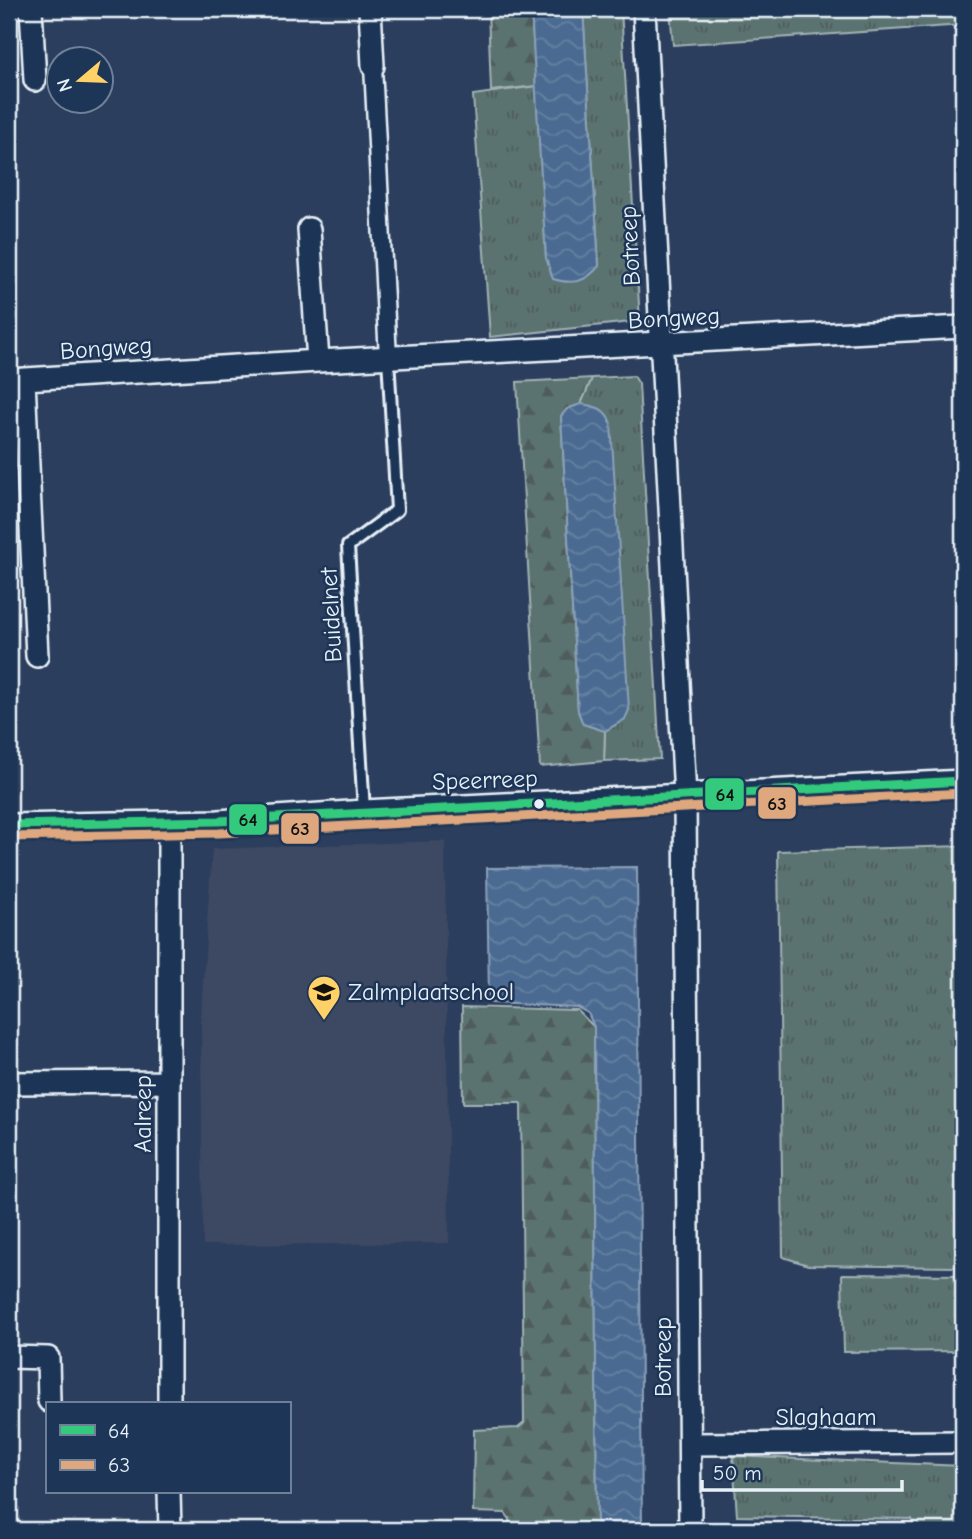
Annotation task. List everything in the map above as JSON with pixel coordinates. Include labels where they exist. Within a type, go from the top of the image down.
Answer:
[{"type":"street","points":[[31,9],[35,80]]},
{"type":"street","points":[[370,9],[388,358]]},
{"type":"street","name":"Botreep","points":[[644,9],[685,797],[690,1530]]},
{"type":"street","points":[[309,229],[317,361]]},
{"type":"street","name":"Bongweg","points":[[37,656],[17,380],[317,361],[661,345],[963,327]]},
{"type":"street","name":"Speerreep","points":[[9,825],[169,823],[963,781]]},
{"type":"street","name":"Aalreep","points":[[169,823],[169,1402]]},
{"type":"street","points":[[9,1083],[169,1082]]},
{"type":"street","points":[[9,1357],[48,1358],[49,1401]]},
{"type":"street","name":"Slaghaam","points":[[690,1444],[963,1443]]},
{"type":"street","points":[[169,1494],[170,1530]]},
{"type":"lane","name":"Buidelnet","points":[[364,811],[348,546],[397,510],[388,358]]},
{"type":"shaded area","points":[[445,841],[449,1243],[203,1245],[201,1014],[212,849]]},
{"type":"green space","points":[[488,9],[531,9],[536,86],[491,91]]},
{"type":"green space","points":[[583,9],[621,9],[640,321],[490,337],[473,95],[536,86],[546,258],[599,265]]},
{"type":"green space","points":[[670,9],[963,9],[963,25],[673,45]]},
{"type":"green space","points":[[634,376],[639,384],[660,759],[604,761],[605,731],[625,719],[581,404],[592,378]]},
{"type":"green space","points":[[592,378],[581,404],[567,409],[561,416],[578,711],[583,724],[605,731],[604,761],[540,767],[517,382]]},
{"type":"green space","points":[[963,846],[963,1262],[955,1267],[808,1265],[783,1257],[778,851]]},
{"type":"green space","points":[[462,1007],[577,1010],[594,1027],[597,1530],[509,1530],[509,1518],[505,1513],[473,1512],[474,1430],[518,1428],[524,1423],[521,1103],[463,1103]]},
{"type":"green space","points":[[842,1274],[963,1275],[963,1351],[844,1352]]},
{"type":"green space","points":[[733,1456],[963,1466],[963,1530],[913,1530],[912,1519],[737,1516]]},
{"type":"water","points":[[531,9],[583,9],[599,266],[589,276],[573,282],[553,279],[546,258]]},
{"type":"water","points":[[581,404],[603,411],[611,424],[629,710],[625,719],[605,731],[583,724],[578,711],[561,416],[567,409]]},
{"type":"water","points":[[637,867],[642,1530],[597,1530],[594,1027],[588,1013],[577,1007],[489,1001],[487,868]]},
{"type":"transit line","name":"64","points":[[9,825],[218,821],[963,781]]},
{"type":"transit line","name":"63","points":[[9,837],[219,833],[963,793]]},
{"type":"place","name":"Zalmplaatschool","points":[[324,1022]]}]
